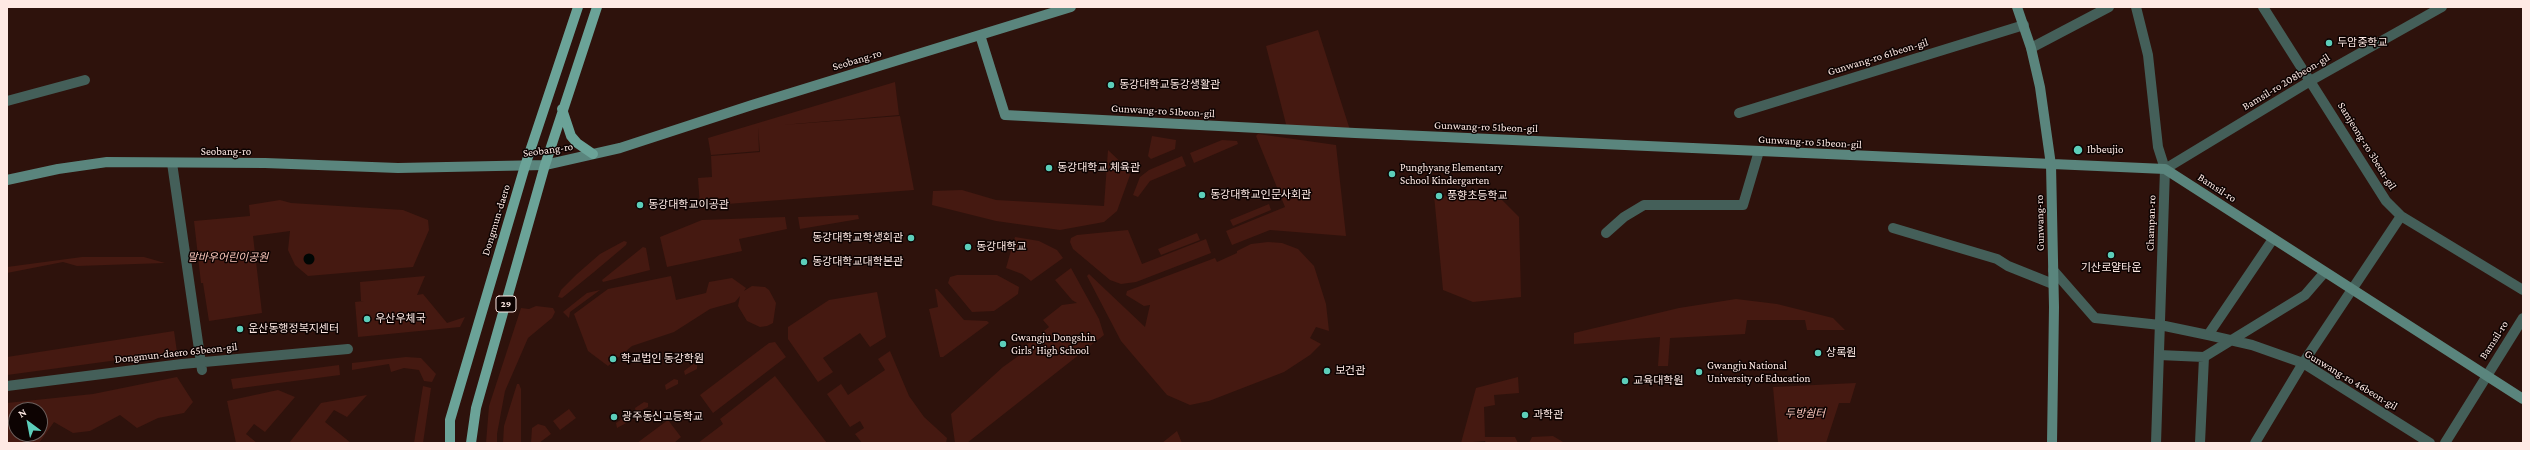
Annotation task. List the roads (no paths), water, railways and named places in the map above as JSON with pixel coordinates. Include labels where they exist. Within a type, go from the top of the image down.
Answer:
[{"type":"main road","name":"Dongmun-daero","points":[[450,443],[450,420],[525,166],[578,7]]},
{"type":"main road","name":"29","points":[[471,443],[476,408],[545,165],[562,109],[597,7]]},
{"type":"main road","name":"Seobang-ro","points":[[7,180],[58,169],[107,162],[398,168],[545,165],[620,148],[752,105],[1072,7]]},
{"type":"main road","name":"Gunwang-ro","points":[[2018,7],[2031,48],[2040,87],[2051,165],[2054,284],[2052,443]]},
{"type":"main road","name":"Gunwang-ro 51beon-gil","points":[[980,35],[1005,115],[2051,165]]},
{"type":"main road","points":[[562,109],[571,136],[577,143],[593,154]]},
{"type":"main road","points":[[2051,165],[2165,169]]},
{"type":"main road","name":"Bamsil-ro","points":[[2165,169],[2324,273],[2523,399]]},
{"type":"street","points":[[2031,48],[2109,7]]},
{"type":"street","name":"Champan-ro","points":[[2136,7],[2148,55],[2158,147],[2165,169],[2156,443]]},
{"type":"street","name":"Samjeong-ro 3beon-gil","points":[[2263,7],[2312,80],[2386,201],[2401,216],[2523,290]]},
{"type":"street","name":"Bamsil-ro 208beon-gil","points":[[2165,169],[2312,80],[2442,7]]},
{"type":"street","name":"Gunwang-ro 61beon-gil","points":[[1739,113],[2024,25]]},
{"type":"street","points":[[7,101],[85,80]]},
{"type":"street","points":[[1606,233],[1624,217],[1644,205],[1744,205],[1759,151]]},
{"type":"street","points":[[172,163],[202,366]]},
{"type":"street","points":[[2255,443],[2303,363],[2401,216]]},
{"type":"street","points":[[1893,228],[1997,259],[2008,266],[2054,284]]},
{"type":"street","points":[[2208,335],[2273,239]]},
{"type":"street","name":"Gunwang-ro 46beon-gil","points":[[2053,270],[2095,318],[2160,325],[2208,335],[2303,363],[2430,443]]},
{"type":"street","points":[[2159,355],[2204,357],[2305,295],[2324,273]]},
{"type":"street","name":"Bamsil-ro","points":[[2486,375],[2523,318]]},
{"type":"street","name":"Dongmun-daero 65beon-gil","points":[[7,386],[348,349]]},
{"type":"street","points":[[2200,443],[2204,357]]},
{"type":"street","points":[[2445,443],[2486,375]]},
{"type":"place","name":"두암중학교","points":[[2329,43]]},
{"type":"place","name":"동강대학교동강생활관","points":[[1111,85]]},
{"type":"place","name":"Ibbeujio","points":[[2078,150]]},
{"type":"place","name":"동강대학교 체육관","points":[[1049,168]]},
{"type":"place","name":"Punghyang Elementary School Kindergarten","points":[[1392,174]]},
{"type":"place","name":"동강대학교인문사회관","points":[[1202,195]]},
{"type":"place","name":"풍향초등학교","points":[[1439,196]]},
{"type":"place","name":"동강대학교이공관","points":[[640,205]]},
{"type":"place","name":"동강대학교학생회관","points":[[911,238]]},
{"type":"place","name":"동강대학교","points":[[968,247]]},
{"type":"place","name":"기산로얄타운","points":[[2111,255]]},
{"type":"place","name":"동강대학교대학본관","points":[[804,262]]},
{"type":"place","name":"우산우체국","points":[[367,319]]},
{"type":"place","name":"운산동행정복지센터","points":[[240,329]]},
{"type":"place","name":"Gwangju Dongshin Girls' High School","points":[[1003,344]]},
{"type":"place","name":"상록원","points":[[1818,353]]},
{"type":"place","name":"학교법인 동강학원","points":[[613,359]]},
{"type":"place","name":"보건관","points":[[1327,371]]},
{"type":"place","name":"Gwangju National University of Education","points":[[1699,372]]},
{"type":"place","name":"교육대학원","points":[[1625,381]]},
{"type":"place","name":"과학관","points":[[1525,415]]},
{"type":"place","name":"광주동신고등학교","points":[[614,417]]},
{"type":"park label","name":"말바우어린이공원","points":[[228,258]]},
{"type":"park label","name":"두방쉼터","points":[[1805,414]]}]
